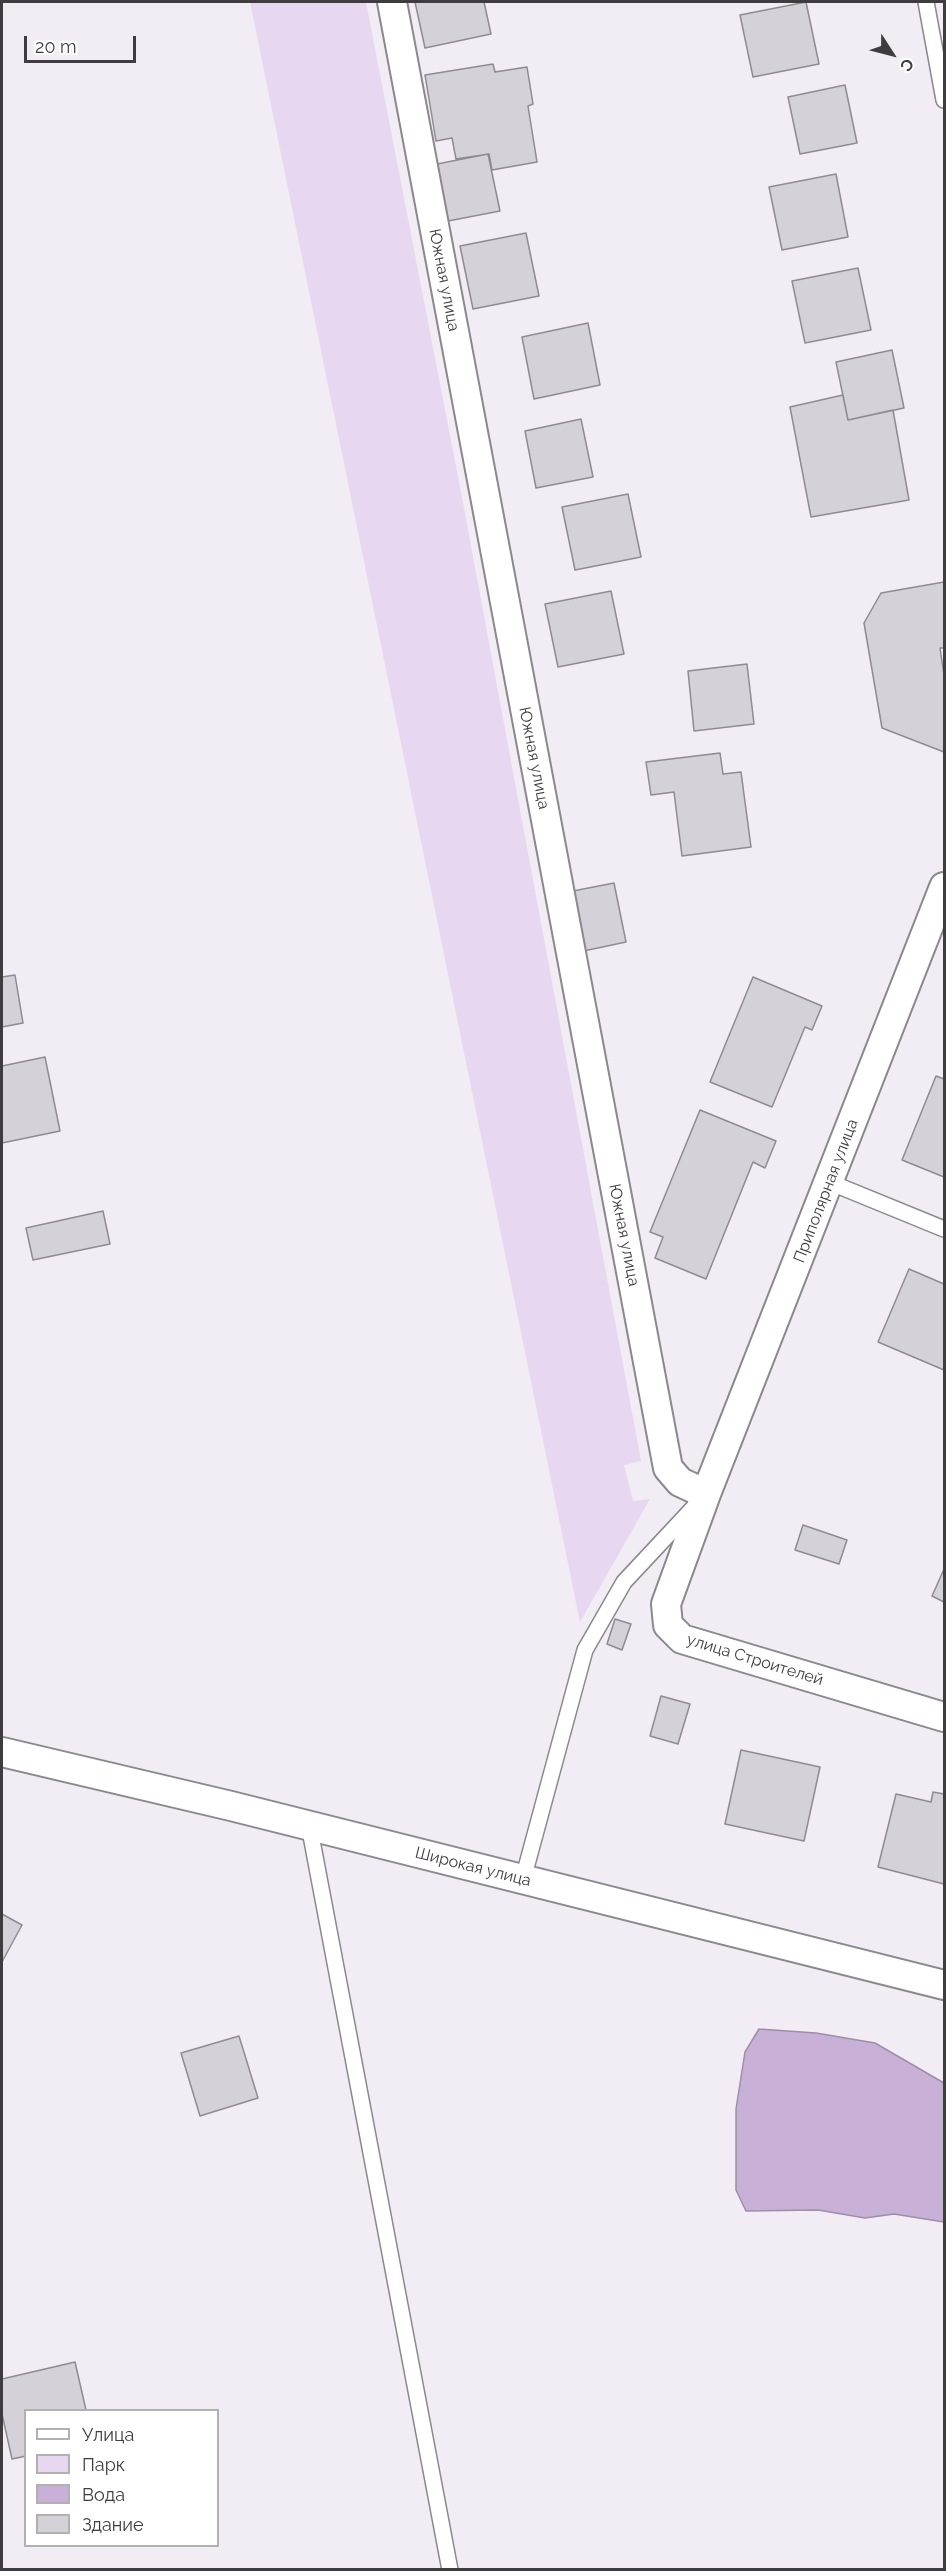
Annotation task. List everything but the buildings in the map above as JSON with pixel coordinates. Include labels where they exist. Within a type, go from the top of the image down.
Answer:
[{"type":"street","name":"Южная улица","points":[[392,2],[668,1468],[681,1482],[706,1494]]},
{"type":"street","name":"Приполярная улица","points":[[706,1494],[945,887]]},
{"type":"street","name":"улица Строителей","points":[[706,1494],[666,1604],[668,1625],[682,1639],[945,1717]]},
{"type":"street","name":"Широкая улица","points":[[2,1752],[309,1825],[945,1985]]},
{"type":"lane","points":[[926,2],[945,100]]},
{"type":"lane","points":[[830,1182],[945,1229]]},
{"type":"lane","points":[[523,1879],[585,1650],[624,1582],[706,1494]]},
{"type":"lane","points":[[309,1825],[450,2570]]},
{"type":"green space","points":[[250,2],[366,2],[461,492],[641,1461],[624,1465],[633,1501],[650,1499],[580,1622]]},
{"type":"water","points":[[759,2029],[816,2033],[875,2043],[944,2083],[944,2222],[894,2214],[865,2218],[818,2210],[746,2211],[736,2190],[736,2109],[745,2052]]}]
